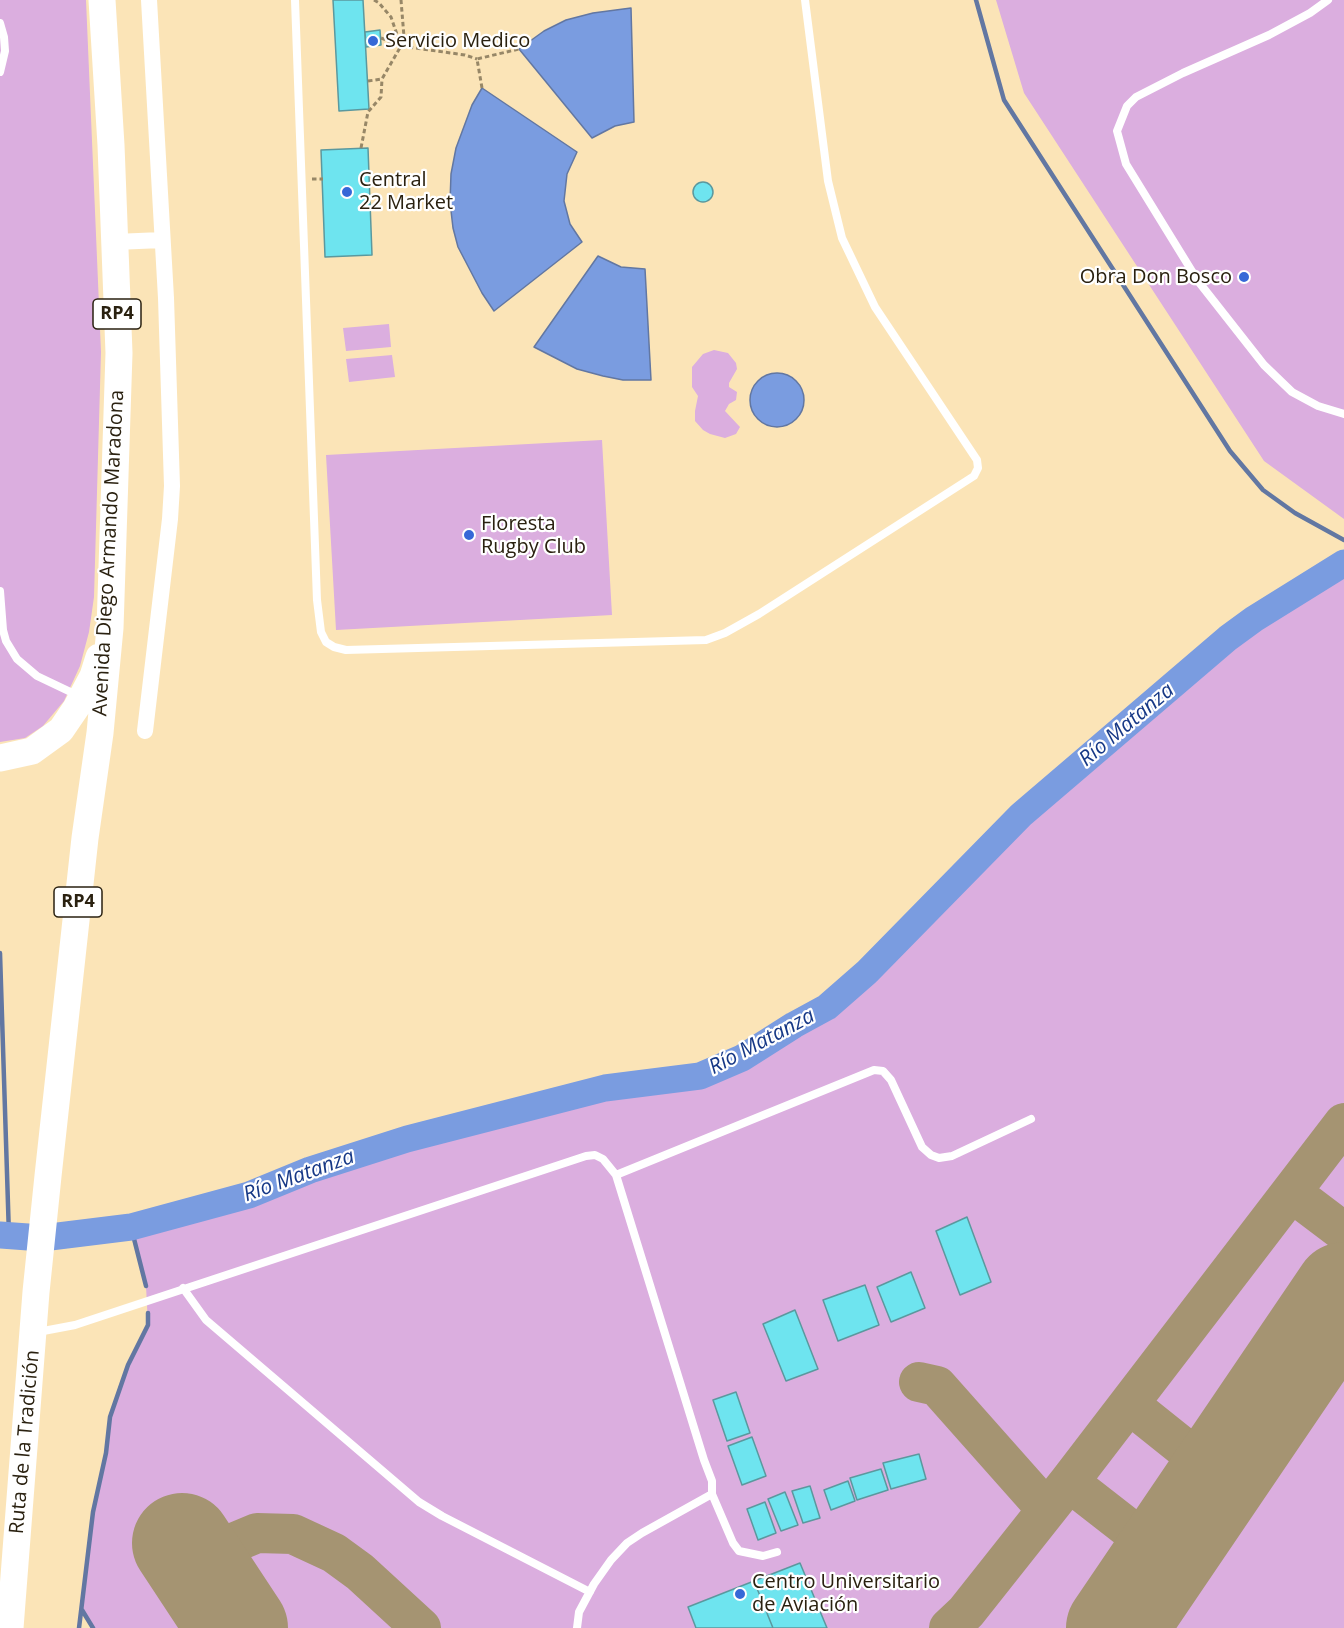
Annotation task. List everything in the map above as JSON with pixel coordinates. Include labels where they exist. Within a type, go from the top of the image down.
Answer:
[{"type":"main road","name":"Avenida Diego Armando Maradona","points":[[36,1292],[85,838],[100,734],[110,628],[119,353],[102,0]]},
{"type":"main road","points":[[0,758],[32,751],[61,730],[93,676],[110,628]]},
{"type":"main road","name":"Ruta de la Tradición","points":[[10,1628],[36,1292]]},
{"type":"street","points":[[145,731],[172,486],[149,0]]},
{"type":"street","points":[[115,242],[162,240]]},
{"type":"lane","points":[[295,0],[317,600],[321,632],[326,642],[346,650],[706,640],[725,633],[759,614],[974,476],[978,468],[977,460],[875,307],[842,238],[828,181],[805,0]]},
{"type":"lane","points":[[1328,0],[1310,13],[1269,35],[1183,73],[1137,97],[1127,106],[1117,131],[1126,164],[1198,281],[1264,365],[1292,392],[1318,406],[1344,414]]},
{"type":"lane","points":[[0,23],[5,51],[0,72]]},
{"type":"lane","points":[[0,591],[3,630],[6,641],[17,659],[37,676],[82,697]]},
{"type":"lane","points":[[616,1175],[874,1070],[883,1071],[891,1080],[922,1147],[931,1155],[939,1158],[952,1156],[1031,1119]]},
{"type":"lane","points":[[34,1332],[75,1325],[586,1156],[595,1155],[603,1159],[616,1175],[700,1449],[712,1481],[712,1494],[733,1543],[739,1551],[764,1556],[777,1552]]},
{"type":"lane","points":[[183,1288],[206,1320],[419,1502],[590,1592]]},
{"type":"lane","points":[[577,1628],[579,1612],[590,1592],[611,1560],[627,1544],[642,1533],[712,1494]]},
{"type":"path","points":[[374,0],[391,17],[401,46]]},
{"type":"path","points":[[361,148],[369,112],[381,97],[382,79],[404,37],[401,0]]},
{"type":"path","points":[[381,38],[401,46],[465,55],[477,59],[519,49]]},
{"type":"path","points":[[477,59],[482,88]]},
{"type":"path","points":[[368,81],[382,79]]},
{"type":"path","points":[[369,106],[375,105]]},
{"type":"shaded area","points":[[0,0],[86,0],[101,352],[94,597],[89,632],[80,666],[64,701],[43,726],[25,738],[0,742]]},
{"type":"shaded area","name":"Obra Don Bosco","points":[[996,0],[1344,0],[1344,519],[1264,461],[1024,93]]},
{"type":"shaded area","points":[[389,324],[391,347],[346,351],[343,328]]},
{"type":"shaded area","points":[[714,350],[728,353],[736,363],[737,369],[729,383],[729,387],[737,392],[736,400],[729,404],[725,411],[740,427],[736,434],[725,438],[710,434],[695,421],[698,396],[692,387],[692,367],[703,354]]},
{"type":"shaded area","points":[[392,355],[395,377],[349,382],[346,359]]},
{"type":"shaded area","name":"Floresta Rugby Club","points":[[602,440],[612,615],[336,630],[326,455]]},
{"type":"shaded area","points":[[1344,563],[1344,1628],[93,1628],[82,1609],[93,1512],[106,1453],[110,1417],[128,1365],[148,1325],[146,1286],[131,1227],[249,1195],[310,1170],[407,1139],[605,1088],[700,1076],[742,1058],[827,1007],[867,972],[1021,815],[1228,638],[1254,619]]},
{"type":"water","points":[[631,8],[634,122],[615,126],[592,138],[519,49],[544,31],[566,20],[593,13]]},
{"type":"water","points":[[482,88],[577,152],[567,174],[564,201],[570,224],[582,242],[494,311],[458,247],[450,202],[451,174],[456,148],[472,105]]},
{"type":"water","points":[[598,256],[621,267],[645,269],[651,380],[623,380],[577,369],[534,347]]},
{"type":"water","points":[[777,373],[787,375],[796,381],[802,390],[804,400],[802,410],[796,419],[787,425],[777,427],[767,425],[758,419],[752,410],[750,400],[752,390],[758,381],[767,375]]},
{"type":"building","points":[[333,0],[363,0],[369,109],[339,111]]},
{"type":"building","name":"Servicio Medico","points":[[380,30],[381,45],[366,47],[365,32]]},
{"type":"building","name":"Central 22 Market","points":[[368,148],[372,255],[325,257],[321,150]]},
{"type":"building","points":[[699,182],[707,182],[713,188],[713,196],[707,202],[699,202],[693,196],[693,188]]},
{"type":"building","points":[[967,1217],[991,1282],[960,1295],[936,1231]]},
{"type":"building","points":[[911,1272],[925,1308],[891,1322],[877,1287]]},
{"type":"building","points":[[865,1285],[879,1325],[838,1341],[823,1300]]},
{"type":"building","points":[[795,1310],[818,1369],[786,1381],[763,1324]]},
{"type":"building","points":[[736,1392],[750,1433],[727,1441],[713,1400]]},
{"type":"building","points":[[752,1437],[766,1476],[742,1485],[728,1446]]},
{"type":"building","points":[[919,1454],[926,1479],[891,1489],[883,1463]]},
{"type":"building","points":[[881,1469],[888,1490],[857,1500],[850,1478]]},
{"type":"building","points":[[848,1481],[855,1501],[831,1510],[824,1490]]},
{"type":"building","points":[[810,1486],[820,1518],[803,1523],[792,1491]]},
{"type":"building","points":[[785,1492],[798,1525],[781,1531],[768,1499]]},
{"type":"building","points":[[765,1502],[776,1533],[758,1540],[747,1509]]},
{"type":"building","points":[[800,1563],[827,1628],[773,1628],[754,1581]]},
{"type":"building","name":"Centro Universitario de Aviación","points":[[754,1581],[773,1628],[696,1628],[688,1607]]},
{"type":"waterway","points":[[976,0],[1004,100],[1230,451],[1263,490],[1295,513],[1344,540]]},
{"type":"waterway","name":"Río Matanza","points":[[0,1235],[42,1238],[131,1227],[249,1195],[310,1170],[407,1139],[605,1088],[700,1076],[742,1058],[827,1007],[867,972],[1021,815],[1228,638],[1254,619],[1344,563]]},
{"type":"waterway","points":[[0,953],[9,1236]]},
{"type":"waterway","points":[[131,1227],[146,1286]]},
{"type":"waterway","points":[[79,1628],[93,1512],[106,1453],[110,1417],[128,1365],[148,1325],[148,1313]]},
{"type":"waterway","points":[[82,1610],[93,1628]]},
{"type":"taxiway","points":[[1164,1556],[1069,1482],[1344,1123]]},
{"type":"taxiway","points":[[1291,1192],[1344,1232]]},
{"type":"taxiway","points":[[919,1382],[937,1386],[1047,1510]]},
{"type":"taxiway","points":[[1129,1404],[1219,1476]]},
{"type":"taxiway","points":[[949,1628],[966,1612],[1069,1482]]},
{"type":"taxiway","points":[[197,1566],[233,1543],[257,1533],[293,1534],[334,1553],[360,1572],[421,1628]]},
{"type":"runway","points":[[1116,1628],[1344,1292]]},
{"type":"runway","points":[[182,1543],[238,1628]]},
{"type":"place","name":"Servicio Medico","points":[[373,41]]},
{"type":"place","name":"Central 22 Market","points":[[347,192]]},
{"type":"place","name":"Obra Don Bosco","points":[[1244,277]]},
{"type":"place","name":"Floresta Rugby Club","points":[[469,535]]},
{"type":"place","name":"Centro Universitario de Aviación","points":[[740,1594]]}]
